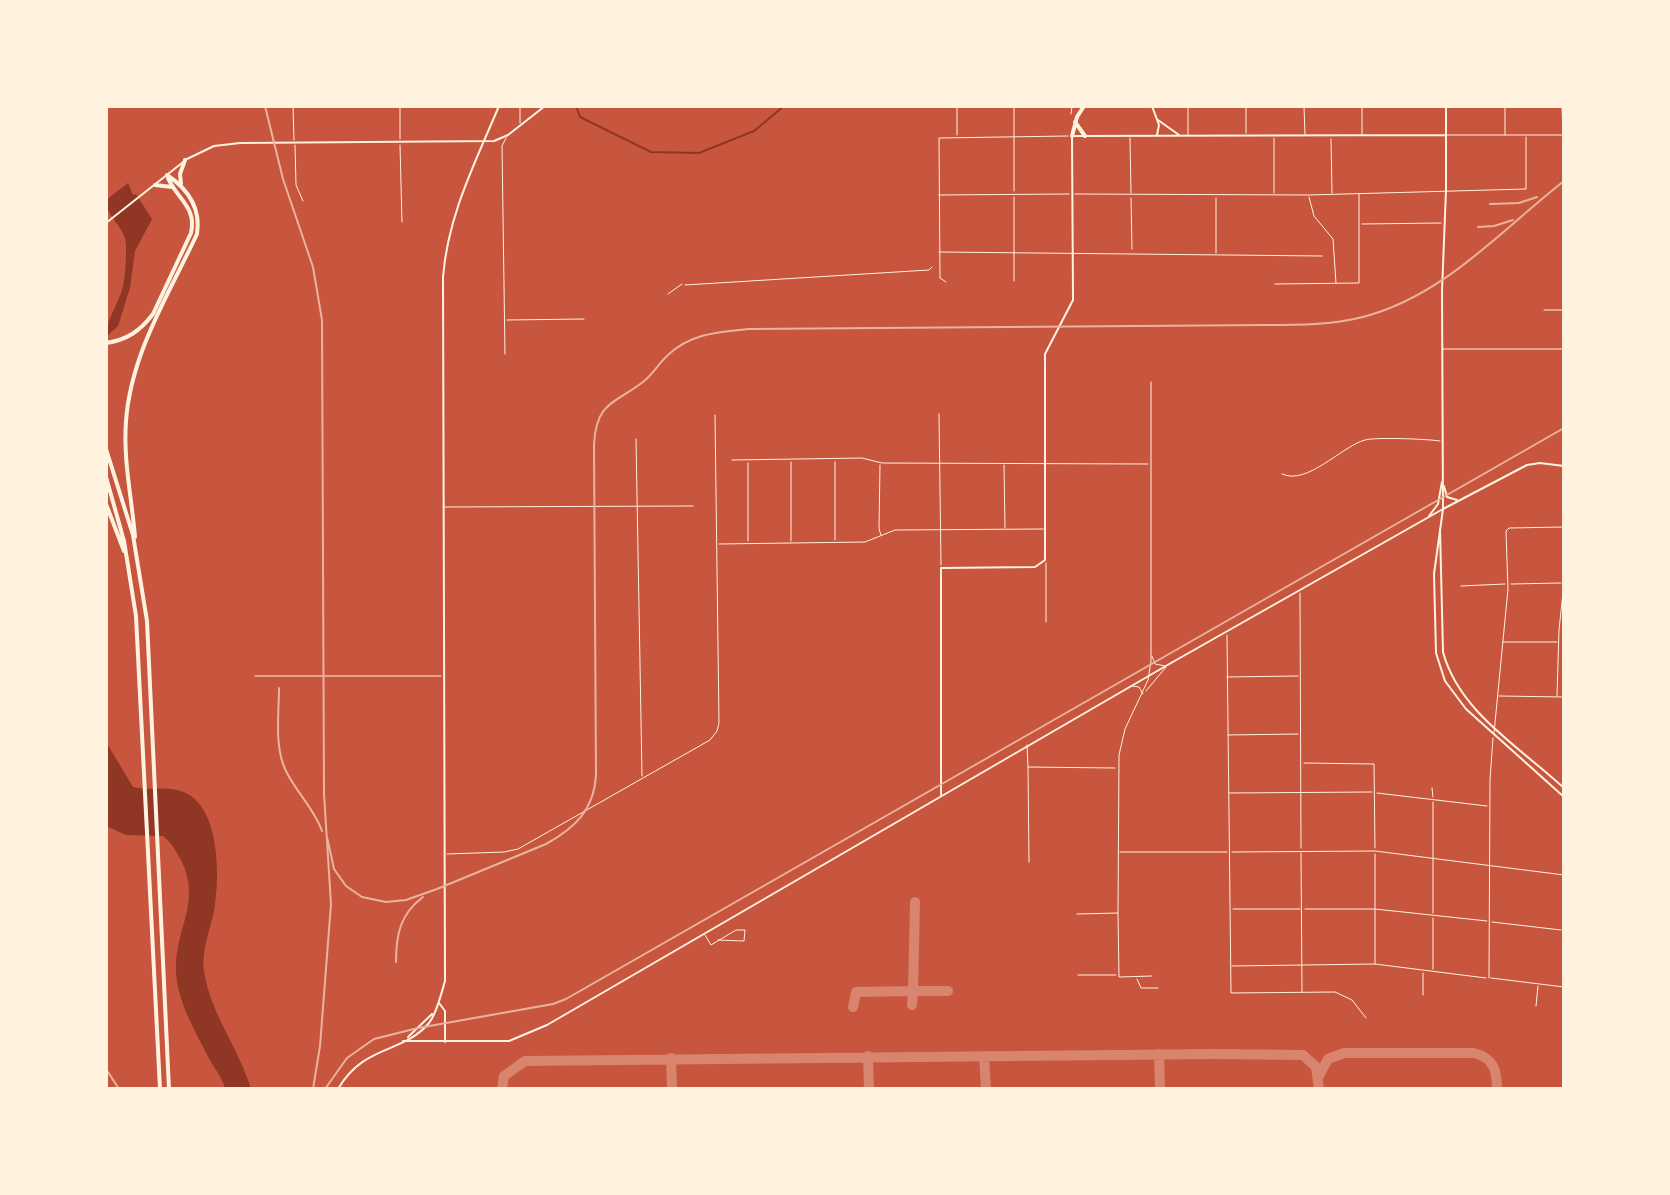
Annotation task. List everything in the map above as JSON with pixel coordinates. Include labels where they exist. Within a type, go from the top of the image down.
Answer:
[{"type":"highway","points":[[1072,136],[1075,122],[1084,106]]},
{"type":"highway","points":[[1075,122],[1085,136]]},
{"type":"highway","points":[[181,187],[180,174],[185,160]]},
{"type":"highway","points":[[167,175],[192,201],[197,234],[150,330],[133,376],[128,400],[126,460],[150,668],[169,1089]]},
{"type":"highway","points":[[106,343],[135,333],[153,314],[191,233],[195,214],[167,175]]},
{"type":"highway","points":[[153,187],[174,188]]},
{"type":"highway","points":[[106,449],[137,552]]},
{"type":"highway","points":[[106,477],[134,594],[160,1089]]},
{"type":"highway","points":[[106,504],[128,562]]},
{"type":"main road","points":[[338,1089],[363,1060],[407,1039],[433,1014],[446,971],[444,260],[456,206],[499,106]]},
{"type":"main road","points":[[106,223],[185,160],[214,146],[294,142],[494,141],[520,127],[545,106]]},
{"type":"main road","points":[[1152,106],[1159,127],[1157,136]]},
{"type":"main road","points":[[1446,106],[1443,509],[1434,574],[1436,653],[1445,681],[1466,709],[1564,797]]},
{"type":"main road","points":[[1156,118],[1180,135]]},
{"type":"main road","points":[[1163,136],[1164,126]]},
{"type":"main road","points":[[941,796],[941,568],[1035,567],[1045,560],[1045,351],[1072,303],[1072,136],[1447,135]]},
{"type":"main road","points":[[403,1041],[517,1039],[569,1013],[1027,745],[1443,509],[1527,465],[1544,463],[1564,466]]},
{"type":"main road","points":[[1443,477],[1447,497],[1462,499]]},
{"type":"main road","points":[[1422,521],[1438,504],[1443,477]]},
{"type":"main road","points":[[1441,519],[1443,652],[1456,685],[1495,727],[1564,788]]},
{"type":"main road","points":[[438,1002],[445,1011],[445,1042]]},
{"type":"street","points":[[293,106],[298,190],[303,201]]},
{"type":"street","points":[[400,106],[402,222]]},
{"type":"street","points":[[520,106],[520,127]]},
{"type":"street","points":[[957,106],[957,137]]},
{"type":"street","points":[[1014,106],[1014,281]]},
{"type":"street","points":[[1071,114],[1072,106]]},
{"type":"street","points":[[1188,106],[1188,135]]},
{"type":"street","points":[[1246,106],[1246,136]]},
{"type":"street","points":[[1304,106],[1305,135]]},
{"type":"street","points":[[1362,106],[1362,135]]},
{"type":"street","points":[[1505,106],[1505,136]]},
{"type":"street","points":[[1447,135],[1564,135],[1562,106]]},
{"type":"street","points":[[505,354],[502,146],[508,135]]},
{"type":"street","points":[[946,282],[940,278],[939,138],[1072,136]]},
{"type":"street","points":[[1130,136],[1132,252]]},
{"type":"street","points":[[1274,136],[1274,195]]},
{"type":"street","points":[[1331,136],[1332,194]]},
{"type":"street","points":[[939,195],[1309,195],[1526,189],[1526,137]]},
{"type":"street","points":[[1275,284],[1359,283],[1359,194]]},
{"type":"street","points":[[1216,195],[1216,253]]},
{"type":"street","points":[[1309,195],[1310,209],[1333,239],[1336,283]]},
{"type":"street","points":[[1359,224],[1444,223]]},
{"type":"street","points":[[939,252],[1322,256]]},
{"type":"street","points":[[668,294],[682,284],[832,277],[929,270],[932,267]]},
{"type":"street","points":[[1544,310],[1564,310]]},
{"type":"street","points":[[504,320],[584,319]]},
{"type":"street","points":[[1442,349],[1564,349]]},
{"type":"street","points":[[1119,975],[1118,768],[1125,729],[1149,676],[1151,652],[1151,382]]},
{"type":"street","points":[[939,414],[941,568]]},
{"type":"street","points":[[444,854],[518,849],[715,735],[719,723],[715,415]]},
{"type":"street","points":[[636,439],[642,779]]},
{"type":"street","points":[[1282,474],[1288,477],[1301,475],[1365,440],[1443,441]]},
{"type":"street","points":[[835,459],[835,542]]},
{"type":"street","points":[[732,460],[1151,464]]},
{"type":"street","points":[[748,460],[748,543]]},
{"type":"street","points":[[791,460],[791,543]]},
{"type":"street","points":[[881,535],[879,469],[882,463]]},
{"type":"street","points":[[1004,463],[1005,529]]},
{"type":"street","points":[[443,507],[693,506]]},
{"type":"street","points":[[1489,978],[1489,807],[1507,584],[1507,529],[1564,527]]},
{"type":"street","points":[[717,544],[871,541],[895,530],[1045,529]]},
{"type":"street","points":[[1045,560],[1046,622]]},
{"type":"street","points":[[1461,586],[1564,583],[1557,696]]},
{"type":"street","points":[[1300,591],[1302,992]]},
{"type":"street","points":[[1227,632],[1231,993],[1343,995],[1366,1018]]},
{"type":"street","points":[[1503,642],[1564,642]]},
{"type":"street","points":[[1151,652],[1158,666],[1171,663]]},
{"type":"street","points":[[1143,694],[1171,663]]},
{"type":"street","points":[[255,676],[444,676]]},
{"type":"street","points":[[1227,677],[1300,676]]},
{"type":"street","points":[[1130,686],[1139,687],[1143,694]]},
{"type":"street","points":[[1498,696],[1564,697]]},
{"type":"street","points":[[1228,735],[1301,734]]},
{"type":"street","points":[[1027,745],[1029,862]]},
{"type":"street","points":[[1301,763],[1365,762],[1374,765],[1375,964]]},
{"type":"street","points":[[1028,767],[1118,768]]},
{"type":"street","points":[[1432,788],[1433,971]]},
{"type":"street","points":[[1229,793],[1374,792],[1489,807]]},
{"type":"street","points":[[1118,852],[1375,851],[1564,875]]},
{"type":"street","points":[[1230,909],[1375,909],[1561,930]]},
{"type":"street","points":[[1077,914],[1118,913]]},
{"type":"street","points":[[705,935],[711,945],[718,940],[736,930],[745,930],[744,941],[718,940]]},
{"type":"street","points":[[1230,966],[1375,964],[1564,987]]},
{"type":"street","points":[[1423,970],[1423,995]]},
{"type":"street","points":[[1078,975],[1153,978],[1153,972]]},
{"type":"street","points":[[1136,976],[1141,988],[1158,988]]},
{"type":"street","points":[[1536,1006],[1538,984]]},
{"type":"shaded area","points":[[128,183],[133,195],[136,194],[152,219],[135,251],[130,288],[118,326],[106,337],[123,284],[126,245],[106,200]]},
{"type":"shaded area","points":[[106,742],[133,787],[181,791],[194,798],[210,824],[216,858],[217,891],[204,954],[204,971],[212,1001],[251,1089],[225,1089],[183,1005],[176,969],[189,889],[181,860],[163,836],[126,835],[106,826]]},
{"type":"waterway","points":[[576,106],[580,117],[651,152],[699,153],[754,131],[784,106]]},
{"type":"taxiway","points":[[853,1007],[856,992],[913,991],[915,902]]},
{"type":"taxiway","points":[[912,1005],[913,991],[948,991]]},
{"type":"taxiway","points":[[1319,1076],[1328,1059],[1344,1053],[1474,1053],[1486,1058],[1493,1066],[1497,1089]]},
{"type":"taxiway","points":[[1159,1054],[1160,1089]]},
{"type":"taxiway","points":[[502,1089],[504,1076],[525,1061],[1214,1054],[1303,1055],[1316,1067],[1319,1089]]},
{"type":"taxiway","points":[[868,1056],[869,1089]]},
{"type":"taxiway","points":[[984,1056],[986,1089]]},
{"type":"taxiway","points":[[671,1058],[672,1089]]},
{"type":"railway","points":[[265,106],[283,179],[313,267],[322,320],[324,794],[331,904],[320,1046],[313,1089]]},
{"type":"railway","points":[[327,837],[334,869],[346,886],[362,897],[386,902],[406,900],[437,889],[546,844],[581,817],[591,798],[596,775],[595,431],[598,420],[608,406],[643,382],[668,355],[686,342],[706,335],[749,329],[1291,325],[1351,320],[1392,307],[1445,278],[1564,181]]},
{"type":"railway","points":[[1490,204],[1519,203],[1537,197]]},
{"type":"railway","points":[[1478,227],[1513,220]]},
{"type":"railway","points":[[325,1089],[347,1058],[374,1039],[566,999],[1564,428]]},
{"type":"railway","points":[[279,688],[278,730],[282,762],[322,831]]},
{"type":"railway","points":[[396,962],[397,943],[404,918],[423,897]]},
{"type":"railway","points":[[106,1069],[119,1089]]}]
